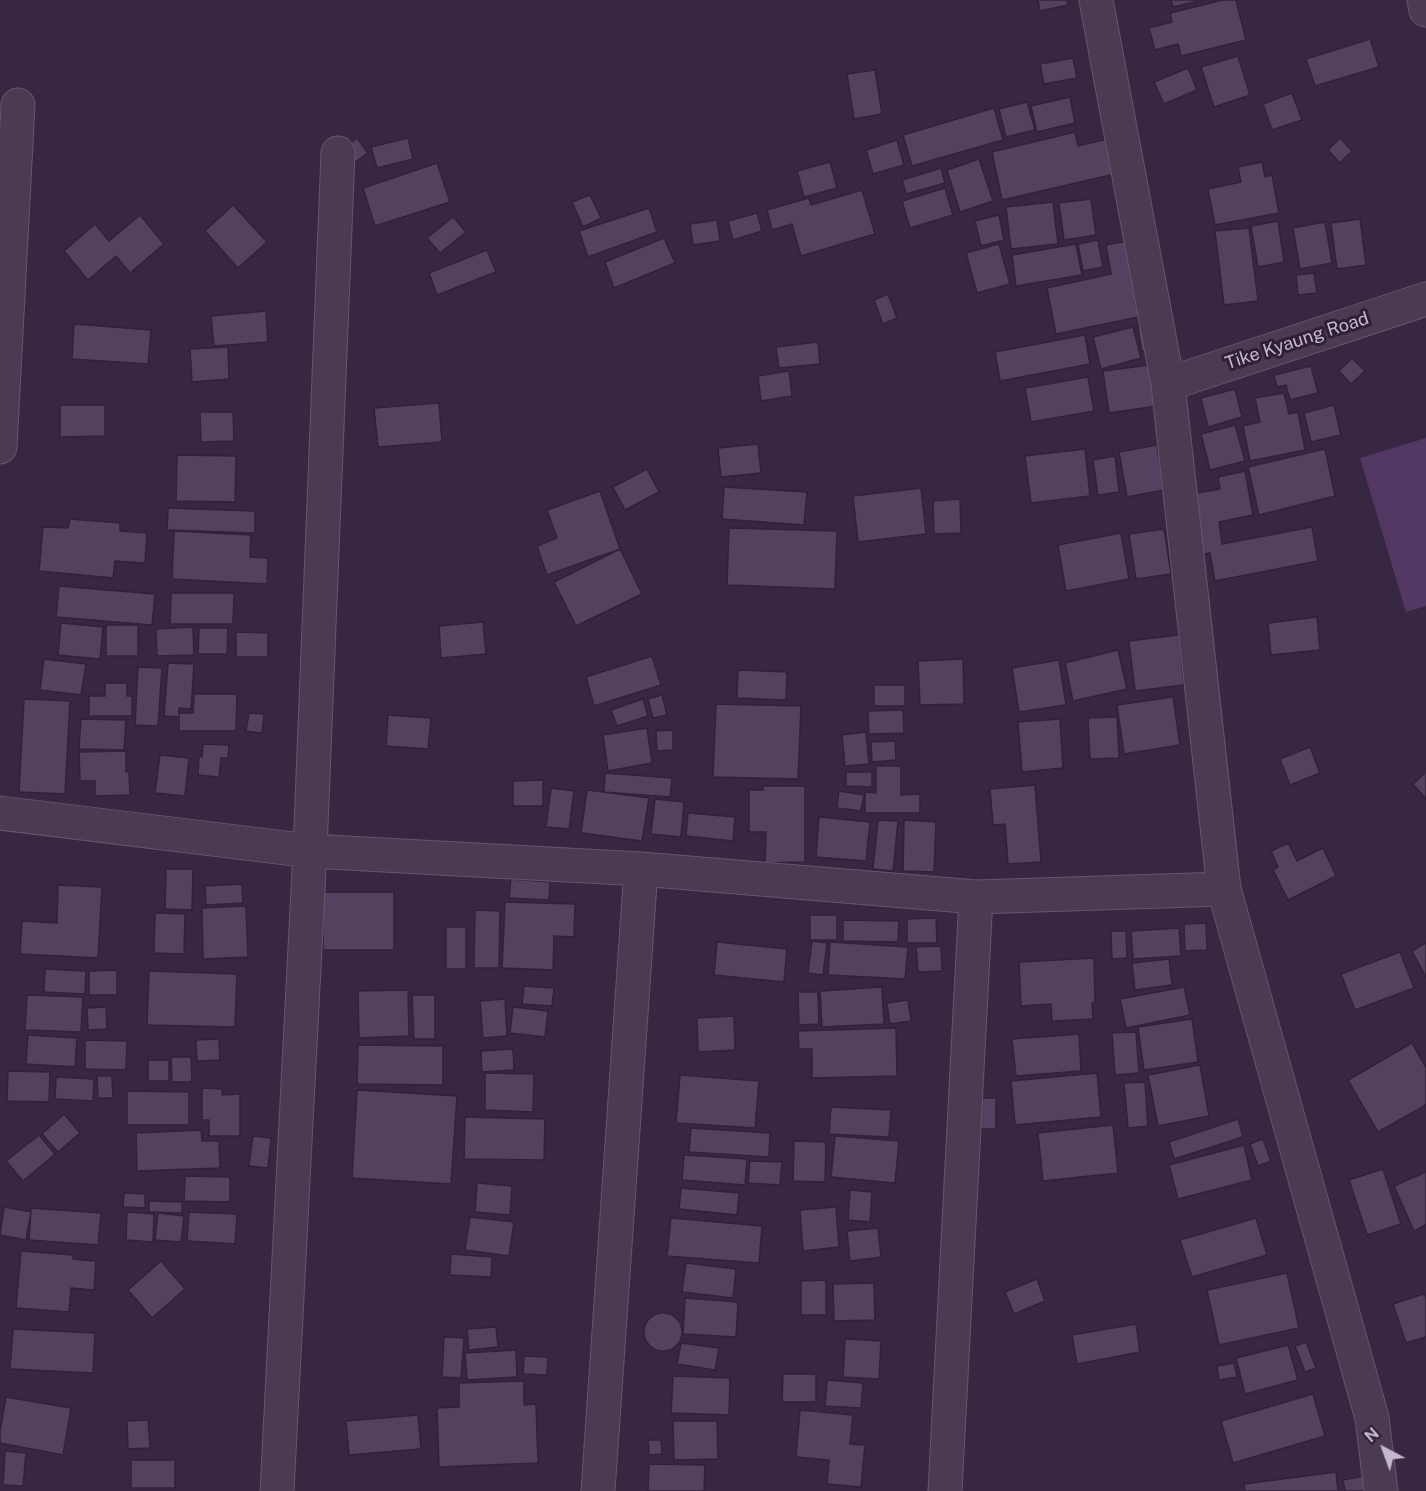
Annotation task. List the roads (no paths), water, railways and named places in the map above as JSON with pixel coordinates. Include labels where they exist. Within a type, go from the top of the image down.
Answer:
[{"type":"street","points":[[1096,0],[1168,384],[1224,889],[1372,1418],[1381,1491]]},
{"type":"street","points":[[1424,0],[1426,10]]},
{"type":"street","points":[[0,447],[18,105]]},
{"type":"street","points":[[277,1491],[310,851],[338,153]]},
{"type":"street","name":"Tike Kyaung Road","points":[[1168,384],[1426,298]]},
{"type":"street","points":[[0,813],[310,851],[640,869],[976,897],[1224,889]]},
{"type":"street","points":[[598,1491],[640,869]]},
{"type":"street","points":[[945,1491],[976,897]]}]
